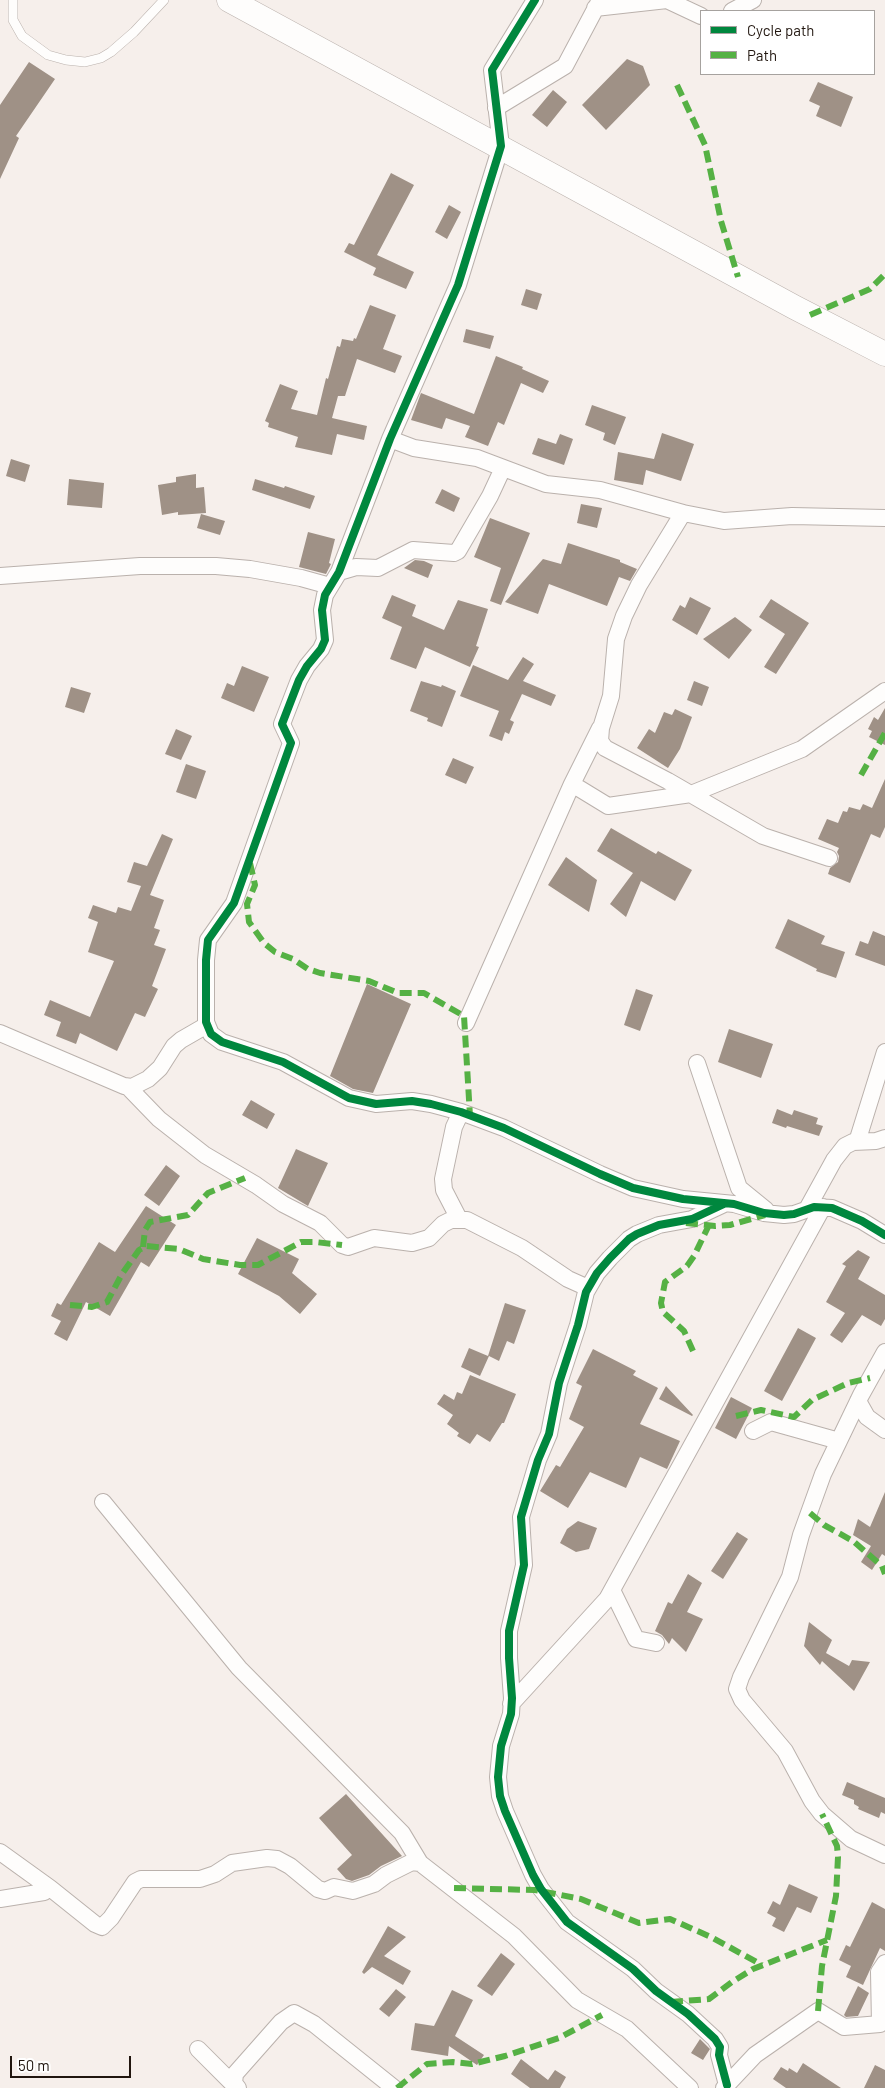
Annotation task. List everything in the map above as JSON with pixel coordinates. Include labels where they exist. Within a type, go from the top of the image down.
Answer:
[{"type":"main road","points":[[229,0],[794,307],[885,354]]},
{"type":"street","points":[[535,0],[492,70],[500,146],[458,285],[390,439],[339,572],[330,586],[322,606],[325,640],[323,647],[307,666],[299,680],[282,724],[291,743],[279,779],[234,903],[208,940],[206,960],[207,1026],[211,1034],[222,1042],[283,1062],[349,1098],[376,1104],[412,1101],[461,1112],[504,1128],[633,1188],[683,1200],[734,1204],[770,1213],[789,1215],[815,1208],[846,1213],[885,1235]]},
{"type":"street","points":[[496,108],[565,66],[597,4],[667,0],[700,16]]},
{"type":"street","points":[[734,10],[753,0]]},
{"type":"street","points":[[390,439],[414,448],[477,458],[546,484],[600,490],[683,513],[724,521],[792,516],[885,518]]},
{"type":"street","points":[[339,572],[356,567],[378,568],[413,550],[454,553],[458,551],[490,496],[503,468]]},
{"type":"street","points":[[466,1023],[572,784],[601,728],[611,696],[616,638],[624,616],[639,585],[683,513]]},
{"type":"street","points":[[0,576],[140,566],[216,566],[250,569],[301,578],[330,586]]},
{"type":"street","points":[[572,784],[608,806],[691,794],[802,750],[885,691]]},
{"type":"street","points":[[601,728],[600,741],[605,748],[691,794],[763,836],[829,858]]},
{"type":"street","points":[[128,1087],[148,1079],[160,1068],[174,1046],[207,1026]]},
{"type":"street","points":[[0,1033],[128,1087],[159,1118],[205,1154],[283,1204],[320,1224],[337,1242],[344,1246],[348,1247],[374,1238],[412,1243],[429,1238],[442,1224],[459,1219],[477,1224],[568,1279],[588,1288]]},
{"type":"street","points":[[857,1142],[885,1052]]},
{"type":"street","points":[[697,1063],[739,1188],[770,1213]]},
{"type":"street","points":[[459,1219],[444,1190],[443,1180],[454,1127],[461,1112]]},
{"type":"street","points":[[511,1704],[607,1599],[815,1208],[841,1149],[857,1142],[876,1141],[885,1138]]},
{"type":"street","points":[[724,1204],[692,1219],[660,1225],[637,1234],[629,1239],[610,1258],[588,1288],[559,1383],[549,1434],[538,1460],[521,1517],[524,1565],[509,1631],[511,1704],[498,1763],[500,1796],[533,1875],[541,1889],[567,1922],[633,1969],[656,1991],[688,2014],[715,2039],[720,2047],[719,2054],[725,2086]]},
{"type":"street","points":[[885,1352],[858,1401],[820,1482],[801,1536],[790,1577],[741,1677],[737,1689],[742,1700],[785,1751],[812,1801],[822,1814],[851,1839],[885,1855]]},
{"type":"street","points":[[858,1401],[867,1417],[885,1430]]},
{"type":"street","points":[[754,1431],[771,1422],[839,1442]]},
{"type":"street","points":[[104,1502],[239,1668],[402,1833],[420,1864],[514,1936],[577,2000],[627,2029],[690,2088]]},
{"type":"street","points":[[612,1590],[636,1639],[656,1644]]},
{"type":"street","points":[[0,1852],[50,1888],[95,1924],[102,1926],[114,1914],[135,1882],[142,1879],[200,1879],[215,1874],[232,1863],[267,1858],[281,1861],[290,1866],[318,1889],[325,1891],[334,1887],[353,1891],[374,1884],[386,1875],[412,1862],[420,1864]]},
{"type":"street","points":[[0,1899],[44,1892]]},
{"type":"street","points":[[725,2086],[755,2055],[818,2011],[844,2027],[880,2024],[879,1972],[885,1963]]},
{"type":"street","points":[[238,2088],[234,2083],[235,2074],[281,2022],[294,2013],[314,2024],[394,2088]]},
{"type":"street","points":[[198,2049],[238,2088]]},
{"type":"lane","points":[[13,0],[12,20],[22,36],[48,55],[66,60],[85,62],[101,58],[111,52],[134,32],[164,0]]},
{"type":"building","points":[[627,59],[643,66],[650,85],[606,130],[582,105]]},
{"type":"building","points":[[29,62],[55,79],[16,136],[19,138],[0,179],[0,105]]},
{"type":"building","points":[[818,82],[853,97],[841,127],[816,116],[820,106],[809,101]]},
{"type":"building","points":[[553,90],[567,102],[547,127],[532,115]]},
{"type":"building","points":[[391,173],[414,185],[377,255],[414,272],[406,289],[373,275],[376,268],[344,252],[349,243],[354,245]]},
{"type":"building","points":[[449,205],[461,212],[447,239],[435,232]]},
{"type":"building","points":[[526,289],[542,294],[537,310],[521,305]]},
{"type":"building","points":[[370,305],[396,315],[383,349],[402,356],[395,373],[357,359],[345,396],[338,396],[332,418],[367,426],[364,440],[337,434],[332,455],[295,447],[298,437],[268,427],[269,423],[265,421],[280,384],[298,391],[291,409],[317,415],[326,378],[328,379],[337,346],[340,347],[342,339],[353,341],[354,338],[356,339]]},
{"type":"building","points":[[466,329],[494,336],[490,349],[463,342]]},
{"type":"building","points":[[496,356],[523,367],[522,369],[549,381],[543,393],[521,383],[504,425],[498,422],[488,446],[465,437],[470,426],[446,418],[442,429],[411,420],[421,393],[474,414]]},
{"type":"building","points":[[592,405],[626,417],[615,445],[603,440],[605,433],[585,425]]},
{"type":"building","points":[[662,433],[694,444],[681,481],[646,470],[643,485],[614,480],[618,452],[654,459]]},
{"type":"building","points":[[560,434],[573,439],[564,465],[532,454],[538,438],[556,444]]},
{"type":"building","points":[[11,459],[30,465],[25,482],[6,476]]},
{"type":"building","points":[[196,474],[196,488],[204,487],[206,513],[178,515],[178,512],[162,515],[158,485],[176,482],[176,477]]},
{"type":"building","points":[[69,479],[104,483],[102,508],[67,505]]},
{"type":"building","points":[[255,479],[315,496],[310,509],[252,490]]},
{"type":"building","points":[[442,489],[460,498],[454,512],[435,503]]},
{"type":"building","points":[[581,504],[602,508],[597,528],[577,523]]},
{"type":"building","points":[[201,514],[225,521],[220,535],[197,528]]},
{"type":"building","points":[[490,518],[530,533],[501,605],[490,601],[501,568],[474,557]]},
{"type":"building","points":[[308,532],[335,539],[329,563],[331,564],[326,574],[299,567]]},
{"type":"building","points":[[568,543],[620,560],[620,562],[637,569],[630,581],[619,577],[607,606],[549,584],[538,614],[505,602],[543,559],[561,564]]},
{"type":"building","points":[[415,560],[433,565],[428,578],[404,568]]},
{"type":"building","points":[[392,595],[416,605],[412,616],[444,630],[458,600],[488,609],[476,646],[479,647],[470,667],[425,647],[416,669],[390,659],[402,627],[382,618]]},
{"type":"building","points":[[690,597],[711,608],[697,635],[672,620],[680,605],[685,608]]},
{"type":"building","points":[[771,599],[809,623],[776,674],[764,667],[785,634],[759,617]]},
{"type":"building","points":[[735,617],[752,630],[729,659],[703,639]]},
{"type":"building","points":[[523,657],[534,664],[523,681],[556,695],[551,706],[522,694],[510,720],[514,722],[509,734],[505,732],[502,741],[489,736],[499,711],[460,696],[473,665],[508,680]]},
{"type":"building","points":[[242,666],[269,677],[254,712],[221,698],[227,683],[234,686]]},
{"type":"building","points":[[421,681],[441,687],[442,685],[456,691],[442,727],[427,721],[428,718],[410,711]]},
{"type":"building","points":[[694,681],[709,687],[702,706],[687,700]]},
{"type":"building","points":[[71,687],[91,693],[84,713],[65,707]]},
{"type":"building","points":[[885,708],[885,745],[869,737],[872,731],[868,729],[874,717],[878,720]]},
{"type":"building","points":[[675,709],[692,717],[680,749],[668,768],[637,748],[649,729],[655,733],[664,712],[672,715]]},
{"type":"building","points":[[176,729],[192,736],[181,760],[165,754]]},
{"type":"building","points":[[453,758],[474,767],[466,784],[445,775]]},
{"type":"building","points":[[186,764],[206,771],[196,799],[176,792]]},
{"type":"building","points":[[885,779],[885,827],[880,838],[871,834],[850,883],[828,874],[830,868],[838,862],[839,856],[837,852],[839,848],[818,839],[827,819],[838,823],[843,811],[847,812],[849,807],[860,810],[863,804],[872,808]]},
{"type":"building","points":[[611,828],[656,854],[658,851],[692,870],[675,901],[641,881],[626,917],[610,904],[633,873],[597,851]]},
{"type":"building","points":[[162,834],[173,839],[150,895],[164,900],[154,928],[160,930],[154,945],[166,949],[152,986],[158,989],[145,1017],[135,1013],[117,1051],[80,1033],[76,1044],[56,1036],[61,1022],[44,1015],[50,1000],[90,1017],[114,961],[88,952],[98,922],[88,918],[93,905],[116,913],[118,907],[131,911],[141,886],[127,882],[134,862],[147,866]]},
{"type":"building","points":[[566,857],[597,880],[589,912],[548,885]]},
{"type":"building","points":[[788,919],[825,936],[821,944],[845,952],[836,978],[816,971],[817,969],[775,948]]},
{"type":"building","points":[[873,931],[885,936],[885,966],[855,955],[860,941],[868,944]]},
{"type":"building","points":[[367,984],[411,1004],[373,1093],[353,1089],[330,1076]]},
{"type":"building","points":[[636,989],[653,995],[640,1031],[624,1025]]},
{"type":"building","points":[[729,1029],[773,1044],[761,1078],[718,1062]]},
{"type":"building","points":[[251,1100],[275,1114],[267,1129],[242,1115]]},
{"type":"building","points":[[777,1109],[792,1115],[794,1110],[818,1118],[816,1124],[823,1126],[819,1136],[772,1123]]},
{"type":"building","points":[[296,1149],[328,1163],[308,1206],[278,1188]]},
{"type":"building","points":[[166,1165],[180,1176],[159,1206],[144,1195]]},
{"type":"building","points":[[146,1206],[176,1225],[149,1267],[141,1262],[110,1316],[86,1302],[67,1341],[54,1334],[61,1321],[51,1316],[57,1303],[61,1305],[99,1242],[115,1252]]},
{"type":"building","points":[[257,1238],[299,1259],[292,1273],[317,1294],[300,1314],[279,1296],[238,1274]]},
{"type":"building","points":[[858,1250],[870,1257],[858,1279],[885,1295],[885,1319],[881,1326],[862,1315],[842,1343],[830,1335],[845,1313],[826,1302],[846,1266],[842,1264]]},
{"type":"building","points":[[505,1303],[526,1310],[514,1344],[507,1341],[499,1361],[489,1356],[480,1376],[461,1367],[469,1348],[488,1356]]},
{"type":"building","points":[[798,1328],[816,1338],[782,1401],[764,1391]]},
{"type":"building","points":[[593,1349],[636,1371],[633,1375],[658,1388],[640,1424],[680,1441],[667,1469],[640,1457],[626,1488],[590,1472],[568,1508],[540,1491],[556,1465],[560,1467],[584,1427],[569,1419],[582,1386],[576,1383]]},
{"type":"building","points":[[470,1375],[516,1394],[504,1423],[502,1423],[490,1442],[477,1434],[470,1444],[457,1436],[459,1433],[447,1424],[453,1415],[437,1404],[444,1394],[454,1400],[457,1392],[462,1394]]},
{"type":"building","points":[[666,1386],[693,1415],[692,1416],[659,1399]]},
{"type":"building","points":[[731,1397],[752,1408],[736,1439],[715,1428]]},
{"type":"building","points":[[885,1492],[885,1556],[882,1554],[872,1570],[861,1562],[871,1546],[853,1535],[858,1519],[870,1527]]},
{"type":"building","points":[[578,1521],[597,1528],[589,1549],[576,1552],[560,1543],[567,1529]]},
{"type":"building","points":[[737,1532],[748,1539],[723,1579],[711,1571]]},
{"type":"building","points":[[688,1574],[702,1583],[687,1612],[703,1619],[686,1652],[672,1638],[669,1644],[662,1635],[655,1631],[668,1602],[672,1604]]},
{"type":"building","points":[[809,1622],[832,1640],[826,1653],[849,1666],[852,1660],[870,1662],[854,1691],[822,1661],[820,1665],[804,1646]]},
{"type":"building","points":[[847,1782],[885,1798],[885,1814],[881,1812],[879,1818],[858,1809],[859,1807],[854,1804],[854,1800],[842,1795]]},
{"type":"building","points":[[346,1794],[402,1856],[381,1866],[369,1875],[352,1881],[346,1879],[337,1869],[352,1855],[319,1818]]},
{"type":"building","points":[[789,1884],[818,1897],[811,1913],[797,1907],[784,1932],[772,1926],[776,1918],[767,1913],[773,1901],[780,1905]]},
{"type":"building","points":[[872,1902],[885,1909],[885,1951],[880,1948],[863,1985],[846,1977],[851,1966],[839,1960],[846,1945],[850,1947]]},
{"type":"building","points":[[388,1926],[406,1937],[384,1956],[411,1971],[403,1985],[372,1967],[364,1974],[362,1972]]},
{"type":"building","points":[[501,1953],[515,1964],[492,1996],[477,1986]]},
{"type":"building","points":[[858,1986],[869,1993],[858,2016],[846,2017],[844,2015]]},
{"type":"building","points":[[396,1989],[406,1997],[389,2017],[379,2009]]},
{"type":"building","points":[[452,1990],[473,2000],[455,2036],[484,2055],[477,2065],[449,2046],[448,2056],[411,2050],[415,2023],[434,2026]]},
{"type":"building","points":[[700,2039],[710,2049],[703,2060],[691,2053]]},
{"type":"building","points":[[521,2059],[548,2080],[555,2070],[566,2077],[560,2088],[530,2088],[511,2074]]},
{"type":"building","points":[[803,2063],[841,2088],[786,2088],[773,2079],[781,2067],[788,2071],[789,2068],[797,2073]]},
{"type":"building","points":[[875,2065],[885,2070],[885,2088],[864,2088]]},
{"type":"marked path","points":[[677,85],[705,145],[721,221],[738,277]]},
{"type":"marked path","points":[[810,315],[870,289],[885,274]]},
{"type":"marked path","points":[[861,775],[885,733]]},
{"type":"marked path","points":[[250,863],[255,885],[247,904],[249,922],[264,943],[275,952],[320,973],[369,981],[398,993],[424,993],[464,1016],[470,1116]]},
{"type":"marked path","points":[[143,1247],[145,1230],[150,1222],[188,1215],[208,1193],[245,1178]]},
{"type":"marked path","points":[[686,1223],[715,1226],[730,1225],[765,1215]]},
{"type":"marked path","points":[[693,1351],[684,1331],[663,1312],[661,1303],[665,1282],[687,1266],[709,1225]]},
{"type":"marked path","points":[[70,1305],[92,1307],[107,1302],[122,1274],[139,1250],[146,1246],[179,1249],[203,1259],[240,1265],[258,1265],[301,1242],[342,1245]]},
{"type":"marked path","points":[[736,1416],[761,1410],[794,1417],[812,1400],[848,1383],[870,1378]]},
{"type":"marked path","points":[[810,1513],[824,1525],[853,1541],[882,1566],[885,1574]]},
{"type":"marked path","points":[[818,2011],[822,1966],[836,1896],[838,1857],[837,1846],[822,1814]]},
{"type":"marked path","points":[[454,1888],[535,1890],[581,1899],[639,1923],[670,1919],[711,1937],[762,1965]]},
{"type":"marked path","points":[[671,2002],[709,1999],[753,1969],[827,1940]]},
{"type":"marked path","points":[[397,2088],[427,2064],[453,2062],[472,2064],[505,2056],[559,2038],[602,2015]]},
{"type":"cycle path","points":[[535,0],[492,70],[501,146],[458,285],[390,439],[339,572],[325,595],[322,610],[325,640],[321,649],[307,666],[299,680],[282,724],[291,743],[234,903],[208,940],[206,960],[206,1022],[211,1034],[222,1042],[283,1062],[349,1098],[376,1104],[412,1101],[461,1112],[504,1128],[633,1188],[683,1199],[734,1204],[764,1213],[784,1215],[794,1214],[814,1207],[832,1208],[862,1221],[885,1235]]},
{"type":"cycle path","points":[[724,1204],[692,1219],[659,1225],[629,1239],[597,1273],[586,1292],[578,1325],[559,1383],[549,1434],[538,1460],[521,1517],[524,1565],[509,1631],[511,1714],[501,1746],[498,1777],[500,1796],[505,1811],[541,1889],[567,1922],[633,1969],[656,1991],[688,2014],[715,2039],[720,2047],[719,2055],[727,2085]]}]
